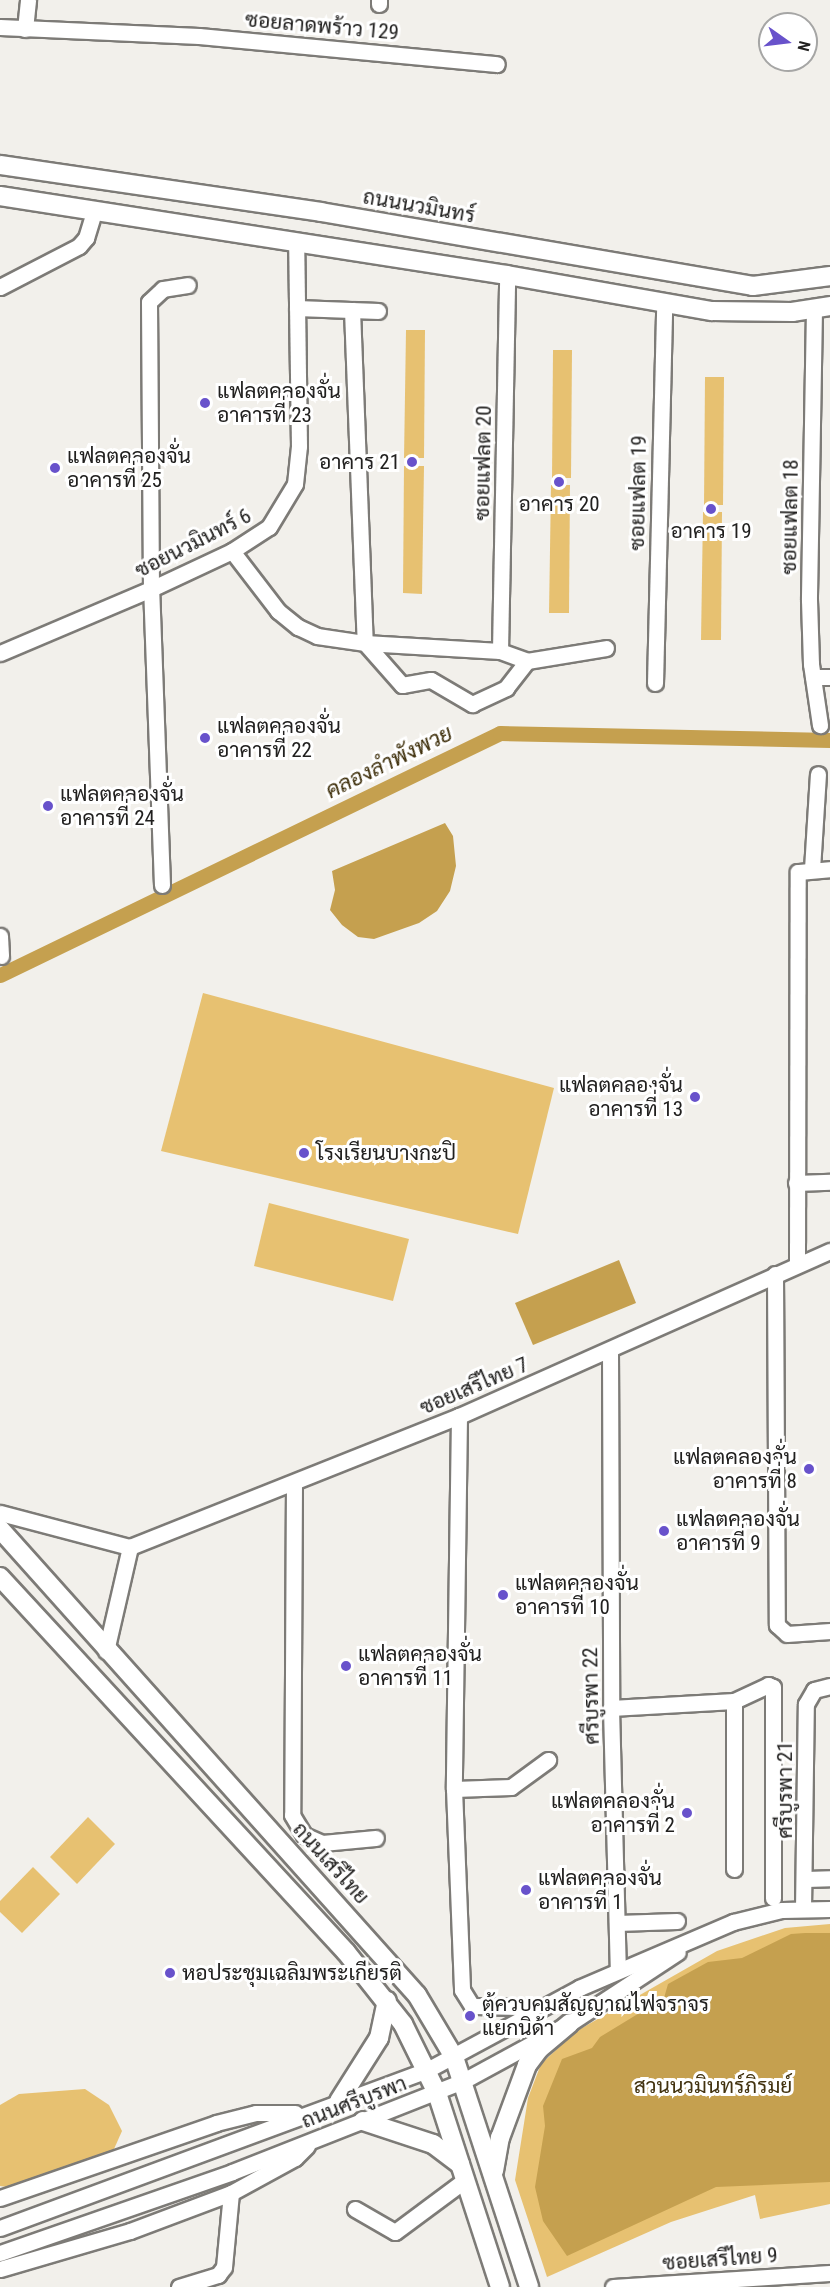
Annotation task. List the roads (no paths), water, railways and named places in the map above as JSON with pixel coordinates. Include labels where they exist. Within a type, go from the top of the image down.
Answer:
[{"type":"main road","name":"ถนนนวมินทร์","points":[[0,165],[321,212],[753,286],[830,276]]},
{"type":"main road","points":[[0,196],[507,275],[664,304],[755,314],[822,307]]},
{"type":"main road","name":"ถนนเสรีไทย","points":[[0,1529],[106,1651],[394,1966],[432,2017],[454,2057],[463,2081],[529,2287]]},
{"type":"main road","points":[[0,1578],[325,1929],[387,2001],[427,2070],[437,2093],[500,2287]]},
{"type":"main road","points":[[339,2101],[379,2038],[387,2001]]},
{"type":"main road","points":[[493,2176],[500,2138],[527,2065],[539,2049],[570,2023]]},
{"type":"main road","points":[[363,2121],[433,2144],[463,2172]]},
{"type":"street","points":[[25,30],[28,0]]},
{"type":"street","name":"ซอยลาดพร้าว 129","points":[[0,27],[25,30],[199,36],[497,64]]},
{"type":"street","points":[[0,287],[79,246],[86,238],[94,211]]},
{"type":"street","name":"ซอยนวมินทร์ 6","points":[[0,653],[151,589],[232,551],[269,527],[295,484],[299,446],[296,243]]},
{"type":"street","name":"ซอยแฟลต 20","points":[[500,651],[507,275]]},
{"type":"street","points":[[162,885],[151,589],[148,302],[163,289],[188,285]]},
{"type":"street","name":"ซอยแฟลต 19","points":[[655,683],[664,304]]},
{"type":"street","name":"ซอยแฟลต 18","points":[[820,725],[813,677],[809,600],[822,307]]},
{"type":"street","points":[[297,308],[378,311]]},
{"type":"street","points":[[352,310],[365,643],[402,685],[431,680],[472,704],[506,688],[526,661]]},
{"type":"street","points":[[232,551],[267,597],[298,627],[317,636],[365,643],[500,651],[526,661],[606,648]]},
{"type":"street","points":[[813,677],[830,676]]},
{"type":"street","points":[[812,869],[818,774]]},
{"type":"street","points":[[797,1264],[798,872],[830,869]]},
{"type":"street","points":[[0,936],[1,956]]},
{"type":"street","points":[[796,1184],[830,1182]]},
{"type":"street","name":"ซอยเสรีไทย 7","points":[[130,1547],[459,1416],[830,1251]]},
{"type":"street","points":[[775,1274],[777,1625],[787,1634],[830,1631]]},
{"type":"street","name":"ศรีบูรพา 22","points":[[610,1350],[611,1708],[618,1970]]},
{"type":"street","points":[[459,1416],[454,1790],[462,1990],[472,2006],[521,2007]]},
{"type":"street","points":[[294,1483],[292,1815],[304,1835],[322,1843],[376,1838]]},
{"type":"street","points":[[0,1513],[130,1547],[106,1651]]},
{"type":"street","points":[[611,1708],[734,1701],[768,1685],[774,1687],[773,1898]]},
{"type":"street","name":"ศรีบูรพา 21","points":[[803,1908],[806,1879],[806,1704],[814,1690],[830,1686]]},
{"type":"street","points":[[734,1701],[735,1869]]},
{"type":"street","points":[[454,1790],[511,1788],[548,1760]]},
{"type":"street","points":[[806,1879],[830,1878]]},
{"type":"street","name":"ถนนศรีบูรพา","points":[[0,2228],[117,2187],[306,2113],[427,2070],[618,1970],[733,1922],[803,1908],[830,1909]]},
{"type":"street","points":[[616,1923],[676,1921]]},
{"type":"street","name":"ถนนศรีบูรพา","points":[[0,2253],[127,2210],[437,2093],[570,2023],[698,1938]]},
{"type":"street","points":[[0,2198],[216,2123],[256,2114],[306,2113]]},
{"type":"street","points":[[0,2269],[130,2231],[231,2193],[295,2158],[311,2141]]},
{"type":"street","points":[[355,2209],[395,2232],[463,2172]]},
{"type":"street","points":[[179,2287],[218,2275],[224,2266],[231,2193]]},
{"type":"street","name":"ซอยเสรีไทย 9","points":[[613,2287],[830,2273]]},
{"type":"waterway","name":"คลองลำพังพวย","points":[[0,975],[500,733],[830,740]]},
{"type":"place","name":"แฟลตคลองจั่น อาคารที่ 23","points":[[205,403]]},
{"type":"place","name":"อาคาร 21","points":[[412,462]]},
{"type":"place","name":"แฟลตคลองจั่น อาคารที่ 25","points":[[55,468]]},
{"type":"place","name":"อาคาร 20","points":[[559,482]]},
{"type":"place","name":"อาคาร 19","points":[[711,509]]},
{"type":"place","name":"แฟลตคลองจั่น อาคารที่ 22","points":[[205,738]]},
{"type":"place","name":"แฟลตคลองจั่น อาคารที่ 24","points":[[48,806]]},
{"type":"place","name":"แฟลตคลองจั่น อาคารที่ 13","points":[[695,1097]]},
{"type":"place","name":"โรงเรียนบางกะปิ","points":[[304,1153]]},
{"type":"place","name":"แฟลตคลองจั่น อาคารที่ 8","points":[[809,1469]]},
{"type":"place","name":"แฟลตคลองจั่น อาคารที่ 9","points":[[664,1531]]},
{"type":"place","name":"แฟลตคลองจั่น อาคารที่ 10","points":[[503,1595]]},
{"type":"place","name":"แฟลตคลองจั่น อาคารที่ 11","points":[[346,1666]]},
{"type":"place","name":"แฟลตคลองจั่น อาคารที่ 2","points":[[687,1813]]},
{"type":"place","name":"แฟลตคลองจั่น อาคารที่ 1","points":[[526,1890]]},
{"type":"place","name":"หอประชุมเฉลิมพระเกียรติ","points":[[170,1973]]},
{"type":"place","name":"ตู้ควบคุมสัญญาณไฟจราจร แยกนิด้า","points":[[470,2016]]},
{"type":"park label","name":"สวนนวมินทร์ภิรมย์","points":[[713,2086]]}]
